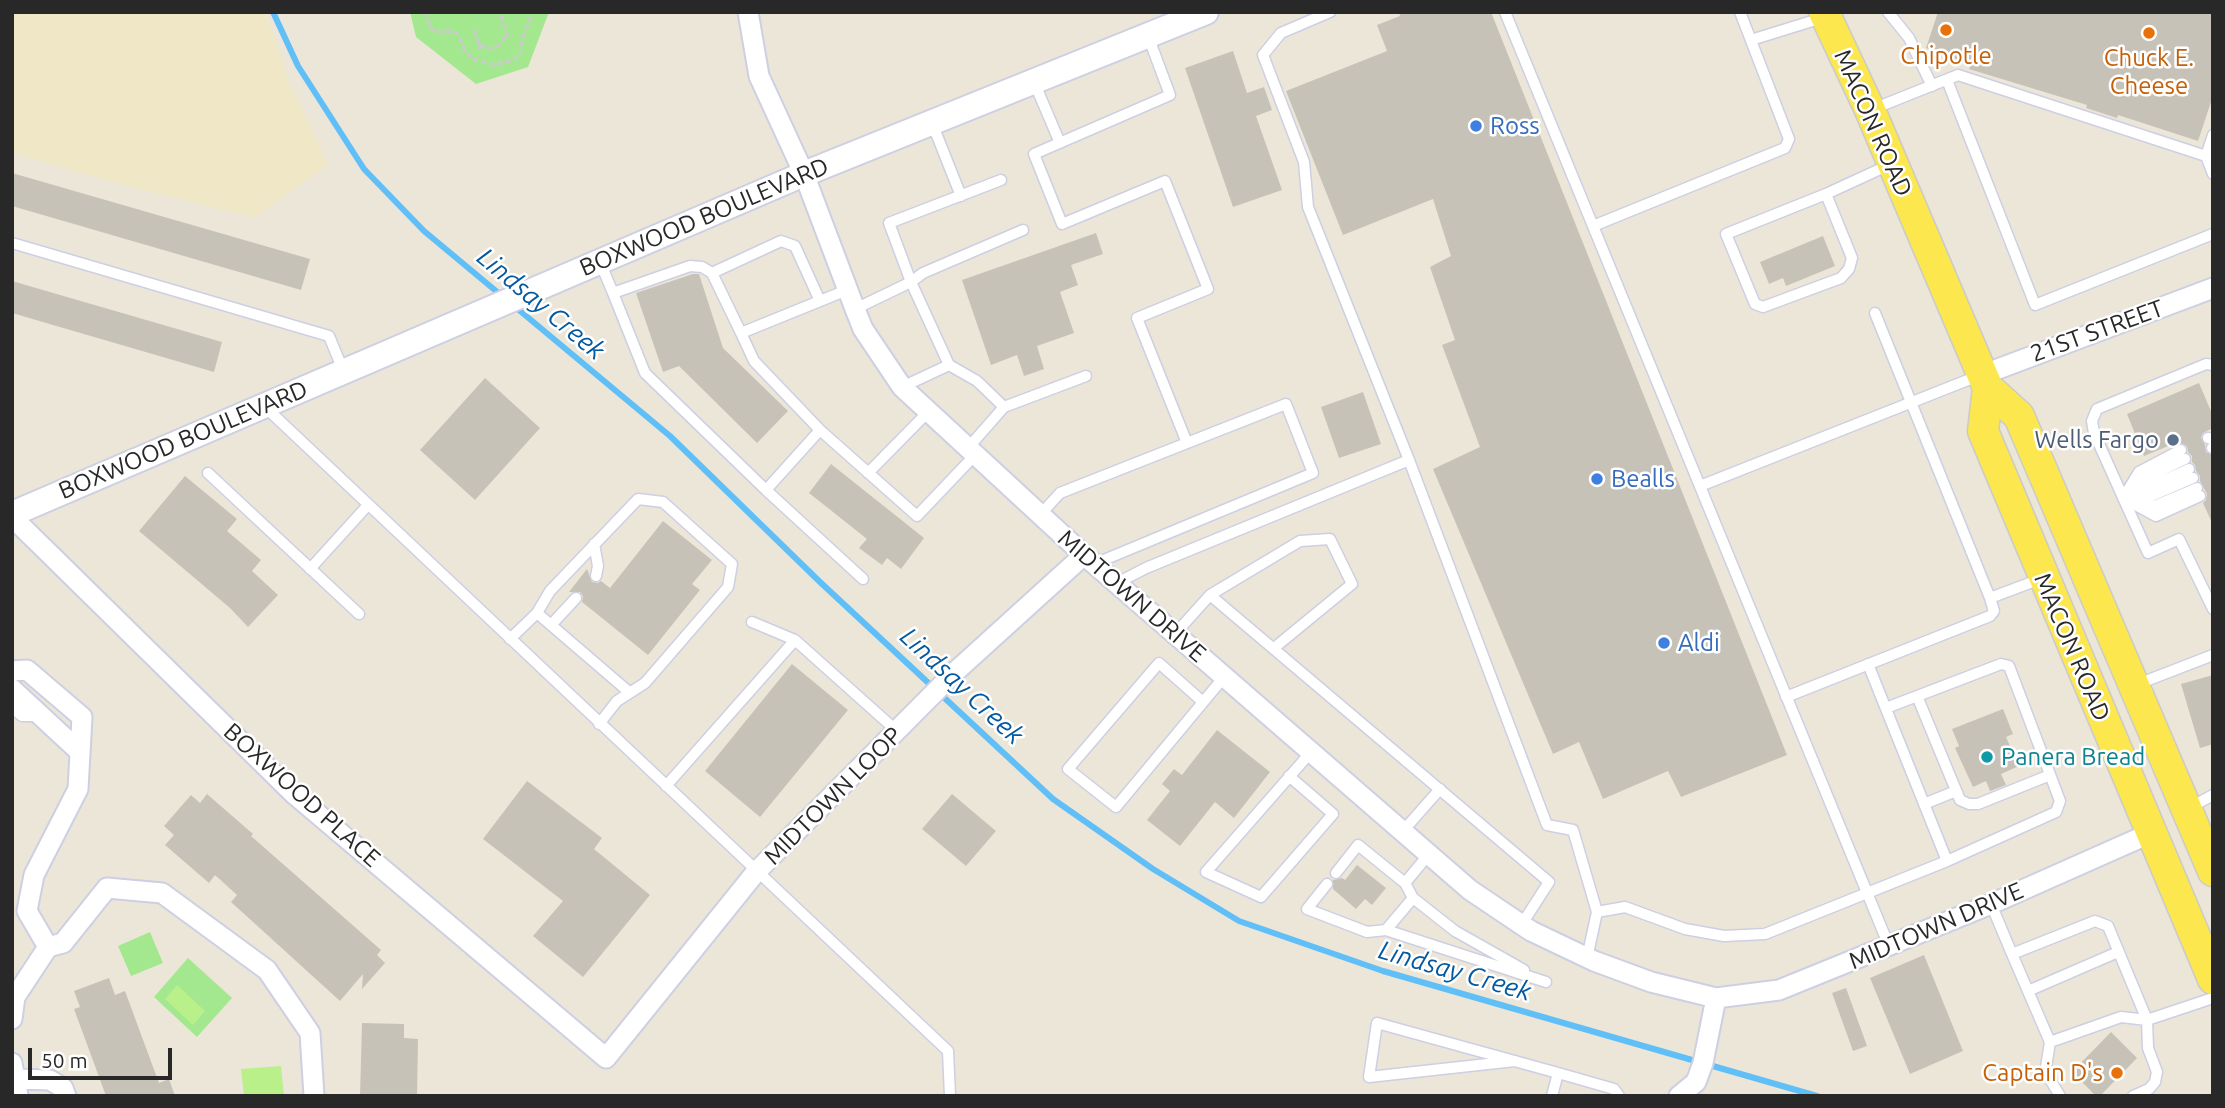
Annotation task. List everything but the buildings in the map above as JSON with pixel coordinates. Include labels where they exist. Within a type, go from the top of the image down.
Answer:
[{"type":"main road","name":"MACON ROAD","points":[[1825,14],[1870,110],[1985,382],[2019,416],[2133,686],[2200,802],[2213,870]]},
{"type":"main road","name":"MACON ROAD","points":[[1985,382],[1983,430],[2213,979]]},
{"type":"street","name":"MIDTOWN DRIVE","points":[[748,12],[759,76],[804,174],[863,329],[902,387],[1040,515],[1224,677],[1471,890],[1522,924],[1587,958],[1651,982],[1716,998],[1779,990],[1991,904],[2151,834]]},
{"type":"street","name":"BOXWOOD BOULEVARD","points":[[12,515],[804,174],[1206,12]]},
{"type":"street","name":"21ST STREET","points":[[1985,382],[2213,288]]},
{"type":"street","name":"BOXWOOD PLACE","points":[[12,515],[294,794],[606,1058]]},
{"type":"street","name":"MIDTOWN LOOP","points":[[606,1058],[756,872],[955,672],[1089,559]]},
{"type":"street","points":[[12,671],[27,670],[82,717],[78,789],[34,875],[27,911],[48,947]]},
{"type":"street","points":[[12,690],[80,752]]},
{"type":"street","points":[[43,716],[59,697]]},
{"type":"street","points":[[12,1019],[15,997],[48,947],[63,943],[107,888],[162,893],[267,970],[310,1033],[314,1096]]},
{"type":"street","points":[[1684,1095],[1696,1082],[1703,1063],[1716,998]]},
{"type":"street","points":[[15,1079],[50,1080],[63,1088],[66,1096]]},
{"type":"lane","points":[[1330,12],[1281,33],[1263,55],[1304,162],[1308,208],[1409,460],[1547,825],[1573,830],[1597,912],[1587,958]]},
{"type":"lane","points":[[1505,12],[1889,946]]},
{"type":"lane","points":[[1593,226],[1785,148],[1789,139],[1740,12]]},
{"type":"lane","points":[[1888,12],[1909,38],[1932,86]]},
{"type":"lane","points":[[1751,40],[1825,14]]},
{"type":"lane","points":[[1147,36],[1170,95],[1034,154],[1062,224],[1165,181],[1208,289],[1137,318],[1186,443]]},
{"type":"lane","points":[[1870,110],[1958,75],[2206,156]]},
{"type":"lane","points":[[1947,80],[2035,305],[2213,234]]},
{"type":"lane","points":[[1034,82],[1060,143]]},
{"type":"lane","points":[[932,123],[961,195]]},
{"type":"lane","points":[[2213,135],[2206,156],[2213,174]]},
{"type":"lane","points":[[1826,194],[1852,258],[1849,269],[1840,278],[1763,307],[1755,304],[1726,234],[1893,164]]},
{"type":"lane","points":[[1001,180],[889,223],[911,282],[949,365],[977,381],[1004,407]]},
{"type":"lane","points":[[855,309],[911,282],[923,273],[1023,230]]},
{"type":"lane","points":[[712,273],[781,241],[788,242],[795,246],[820,301]]},
{"type":"lane","points":[[12,243],[329,336],[344,372]]},
{"type":"lane","points":[[600,262],[645,373],[863,579]]},
{"type":"lane","points":[[613,293],[690,266],[702,267],[712,273],[754,361],[820,430],[917,516],[972,452],[1004,407],[1086,376]]},
{"type":"lane","points":[[741,332],[847,290]]},
{"type":"lane","points":[[1786,697],[1990,616],[1994,611],[1875,313]]},
{"type":"lane","points":[[2213,365],[2206,364],[2097,409],[2092,421],[2094,433],[2148,553],[2179,539],[2213,609]]},
{"type":"lane","points":[[902,387],[949,365]]},
{"type":"lane","points":[[1700,486],[1912,403],[1985,382]]},
{"type":"lane","points":[[1040,515],[1060,493],[1286,404],[1313,473],[1089,559]]},
{"type":"lane","points":[[263,406],[948,1051],[950,1096]]},
{"type":"lane","points":[[868,474],[928,412]]},
{"type":"lane","points":[[766,489],[820,430]]},
{"type":"lane","points":[[1117,583],[1146,568],[1409,460]]},
{"type":"lane","points":[[2123,498],[2139,472],[2191,473]]},
{"type":"lane","points":[[208,473],[359,614]]},
{"type":"lane","points":[[2123,498],[2191,473]]},
{"type":"lane","points":[[2123,498],[2154,506],[2191,473]]},
{"type":"lane","points":[[510,639],[537,613],[550,591],[638,499],[663,502],[732,564],[728,587],[645,683],[617,701],[599,723]]},
{"type":"lane","points":[[310,569],[368,505]]},
{"type":"lane","points":[[1175,634],[1210,595],[1300,541],[1331,538],[1352,583],[1273,649]]},
{"type":"lane","points":[[594,544],[598,566],[596,576]]},
{"type":"lane","points":[[1990,598],[2043,578]]},
{"type":"lane","points":[[1210,595],[1549,882],[1522,924]]},
{"type":"lane","points":[[551,625],[576,598]]},
{"type":"lane","points":[[537,613],[629,692]]},
{"type":"lane","points":[[752,622],[795,640],[898,732]]},
{"type":"lane","points":[[666,786],[795,640]]},
{"type":"lane","points":[[2133,686],[2213,655]]},
{"type":"lane","points":[[1203,702],[1159,663],[1068,769],[1116,807],[1224,677]]},
{"type":"lane","points":[[1868,664],[1947,861]]},
{"type":"lane","points":[[1597,912],[1625,907],[1685,929],[1724,936],[1765,934],[1947,861],[2056,812],[2060,802],[2009,666],[2001,664],[1886,708]]},
{"type":"lane","points":[[1917,696],[1959,800],[1979,804],[2050,775]]},
{"type":"lane","points":[[12,708],[22,716],[43,716]]},
{"type":"lane","points":[[1289,776],[1333,814],[1261,897],[1206,872],[1289,776],[1311,752]]},
{"type":"lane","points":[[1403,831],[1440,789]]},
{"type":"lane","points":[[1924,804],[1956,791]]},
{"type":"lane","points":[[1326,884],[1307,909],[1367,932],[1386,930],[1546,982],[1455,931],[1413,898],[1405,883],[1358,845],[1336,873]]},
{"type":"lane","points":[[1405,883],[1429,854]]},
{"type":"lane","points":[[1386,930],[1413,898]]},
{"type":"lane","points":[[1991,904],[2050,1042],[2046,1067],[2050,1082],[2060,1096]]},
{"type":"lane","points":[[2012,954],[2095,921],[2108,926],[2147,1020],[2148,1048],[2157,1072],[2155,1082],[2149,1089],[2133,1096]]},
{"type":"lane","points":[[2028,991],[2118,952]]},
{"type":"lane","points":[[2050,1042],[2121,1017],[2147,1020],[2213,998]]},
{"type":"lane","points":[[1515,1061],[1369,1077],[1377,1023],[1515,1061],[1614,1089],[1619,1096]]},
{"type":"lane","points":[[1552,1096],[1558,1073]]},
{"type":"path","points":[[425,12],[432,30],[454,31],[473,59],[494,65],[518,58],[533,12]]},
{"type":"path","points":[[479,45],[495,49],[503,39],[508,38],[500,12]]},
{"type":"path","points":[[474,30],[481,54]]},
{"type":"shaded area","points":[[12,12],[266,12],[288,80],[328,164],[255,218],[12,153]]},
{"type":"green space","points":[[410,12],[549,12],[528,67],[476,84],[416,37]]},
{"type":"green space","points":[[150,932],[163,963],[131,976],[118,946]]},
{"type":"green space","points":[[188,958],[232,998],[197,1037],[154,997]]},
{"type":"green space","points":[[177,985],[205,1011],[193,1025],[165,999]]},
{"type":"green space","points":[[281,1066],[284,1096],[244,1096],[241,1069]]},
{"type":"waterway","name":"Lindsay Creek","points":[[273,12],[298,66],[364,169],[424,231],[502,296]]},
{"type":"waterway","name":"Lindsay Creek","points":[[513,305],[670,436],[820,582],[1053,799],[1153,869],[1239,921],[1383,971],[1817,1096]]},
{"type":"place","name":"Chipotle","points":[[1946,30]]},
{"type":"place","name":"Chuck E. Cheese","points":[[2149,33]]},
{"type":"place","name":"Ross","points":[[1476,126]]},
{"type":"place","name":"Wells Fargo","points":[[2173,440]]},
{"type":"place","name":"Bealls","points":[[1597,479]]},
{"type":"place","name":"Aldi","points":[[1664,643]]},
{"type":"place","name":"Panera Bread","points":[[1987,757]]},
{"type":"place","name":"Captain D's","points":[[2117,1073]]}]
